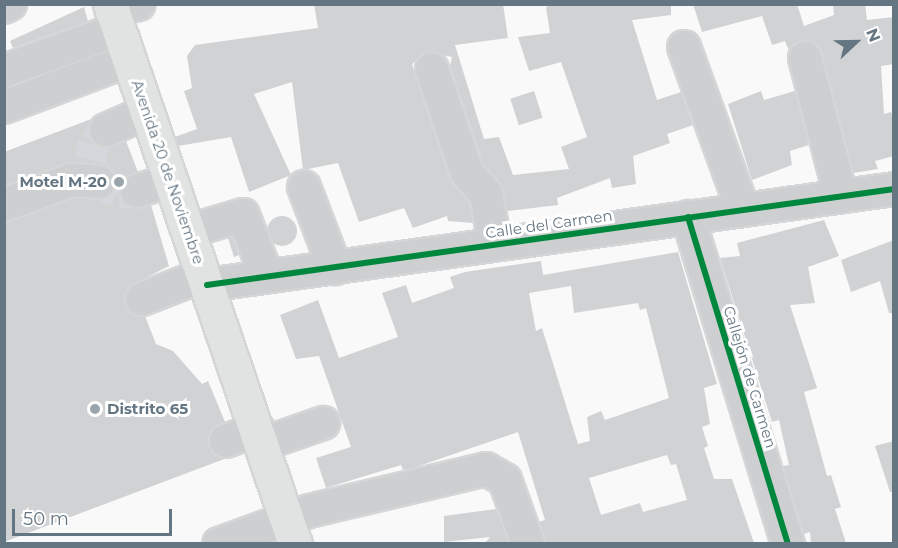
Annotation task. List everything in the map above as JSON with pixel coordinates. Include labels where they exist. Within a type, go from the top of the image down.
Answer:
[{"type":"main road","name":"Avenida 20 de Noviembre","points":[[120,12],[129,60],[291,530]]},
{"type":"street","points":[[4,7],[10,4]]},
{"type":"street","points":[[4,70],[120,12]]},
{"type":"street","points":[[684,47],[743,210]]},
{"type":"street","points":[[805,58],[841,196]]},
{"type":"street","points":[[4,107],[129,60]]},
{"type":"street","points":[[432,69],[467,172],[486,194],[495,244]]},
{"type":"street","points":[[106,130],[147,112]]},
{"type":"street","points":[[4,205],[87,174]]},
{"type":"street","points":[[138,191],[171,180]]},
{"type":"street","points":[[303,187],[335,268]]},
{"type":"street","name":"Calle del Carmen","points":[[142,299],[206,280],[267,277],[894,189]]},
{"type":"street","points":[[189,231],[243,215],[267,277]]},
{"type":"street","name":"Callejón de Carmen","points":[[688,218],[789,543]]},
{"type":"street","points":[[226,441],[260,437],[323,423]]},
{"type":"street","points":[[219,543],[291,530],[486,469],[505,480],[528,543]]},
{"type":"building","points":[[314,4],[503,4],[508,38],[455,45],[484,139],[499,137],[513,175],[569,169],[561,147],[587,137],[561,62],[529,71],[518,37],[550,33],[546,7],[553,4],[671,4],[671,15],[632,20],[657,100],[681,92],[693,125],[667,134],[670,143],[633,156],[636,184],[612,188],[610,178],[557,198],[558,205],[507,211],[500,182],[483,164],[450,66],[452,57],[427,52],[412,64],[450,179],[469,202],[473,223],[448,221],[447,216],[413,228],[404,208],[359,222],[338,163],[303,170],[292,82],[254,94],[291,175],[249,192],[231,137],[178,146],[175,137],[197,129],[184,91],[192,88],[187,56],[195,45],[318,28]]},
{"type":"building","points":[[693,4],[797,4],[804,26],[834,15],[833,4],[865,4],[867,20],[894,17],[894,64],[881,66],[884,114],[891,112],[894,122],[894,156],[875,161],[878,169],[853,173],[817,45],[801,41],[789,51],[785,41],[772,45],[762,16],[702,32]]},
{"type":"building","points":[[84,7],[88,21],[13,48],[10,41]]},
{"type":"building","points":[[534,91],[543,118],[519,125],[510,99]]},
{"type":"building","points":[[761,91],[764,100],[795,91],[809,145],[790,151],[792,165],[752,180],[728,104]]},
{"type":"building","name":"Distrito 65","points":[[94,118],[88,129],[96,145],[126,141],[138,172],[123,179],[120,197],[133,208],[151,205],[169,266],[128,287],[125,306],[145,316],[156,344],[173,351],[202,384],[208,381],[225,422],[212,430],[209,447],[227,458],[4,542],[4,222],[75,198],[106,198],[117,183],[109,167],[73,162],[4,186],[4,152]]},
{"type":"building","points":[[282,216],[293,220],[297,231],[293,242],[282,246],[271,242],[267,231],[271,220]]},
{"type":"building","points":[[824,220],[839,256],[808,267],[815,303],[790,305],[817,388],[804,392],[827,476],[831,475],[841,507],[835,509],[846,543],[811,543],[810,532],[804,534],[783,466],[789,465],[779,420],[772,422],[720,258],[740,256],[737,243]]},
{"type":"building","points":[[232,237],[239,255],[234,257],[228,238]]},
{"type":"building","points":[[894,240],[894,313],[889,313],[880,281],[851,292],[841,260]]},
{"type":"building","points":[[678,252],[717,384],[704,388],[710,424],[702,427],[708,446],[704,448],[714,479],[732,479],[754,543],[545,543],[539,522],[545,520],[518,432],[413,468],[403,470],[401,465],[326,488],[316,458],[351,447],[319,356],[296,359],[280,315],[318,300],[339,358],[398,337],[382,293],[406,285],[412,303],[454,288],[450,277],[465,272],[541,261],[543,275]],"holes":[[[571,286],[574,313],[638,303],[640,310],[646,308],[669,398],[605,420],[601,411],[587,417],[590,441],[578,444],[542,328],[536,331],[529,293]],[[667,455],[671,465],[676,464],[687,500],[643,512],[640,503],[601,515],[589,478]]]},
{"type":"building","points":[[894,441],[894,492],[890,492],[875,446]]},
{"type":"building","points":[[496,509],[509,543],[485,543],[490,537],[444,542],[444,516]]},
{"type":"tunnel","points":[[90,160],[94,144],[106,130]]},
{"type":"tunnel","points":[[99,182],[118,193],[137,191]]},
{"type":"cycle path","points":[[207,285],[894,189]]},
{"type":"cycle path","points":[[688,217],[788,544]]},
{"type":"place","name":"Motel M-20","points":[[119,182]]},
{"type":"place","name":"Distrito 65","points":[[95,409]]}]
